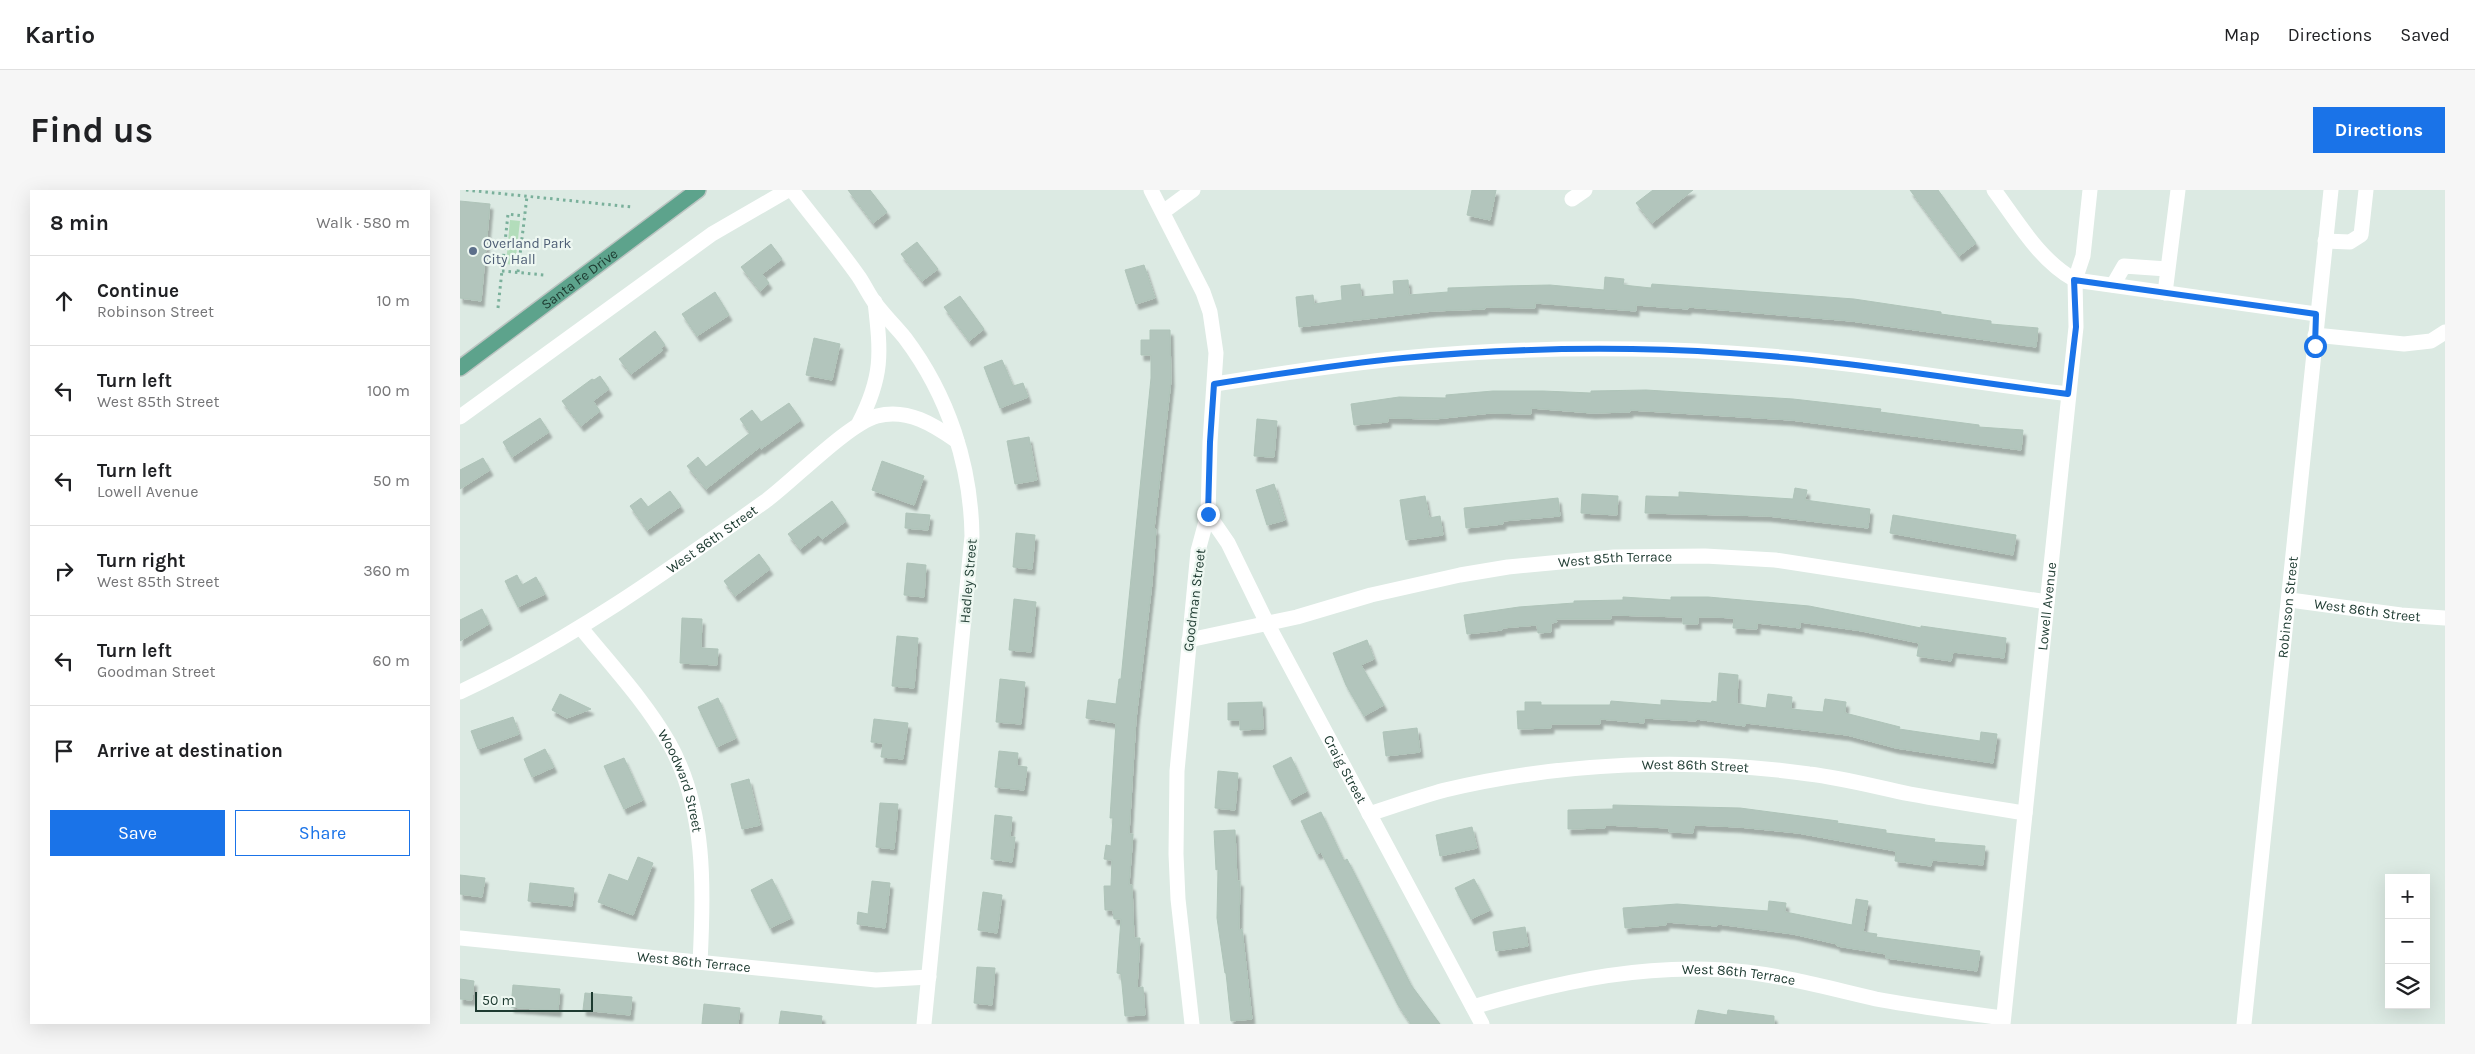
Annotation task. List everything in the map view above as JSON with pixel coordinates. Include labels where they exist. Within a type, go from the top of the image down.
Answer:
[{"type":"main road","name":"Santa Fe Drive","points":[[460,368],[698,190]]},
{"type":"street","points":[[460,416],[712,234],[788,190]]},
{"type":"street","name":"Hadley Street","points":[[792,190],[875,302],[905,339],[926,372],[945,408],[966,470],[972,510],[972,536],[924,1024]]},
{"type":"street","name":"Goodman Street","points":[[1151,190],[1206,299],[1215,338],[1208,514],[1198,551],[1179,739],[1176,854],[1182,952],[1192,1024]]},
{"type":"street","points":[[1163,212],[1193,190]]},
{"type":"street","points":[[1572,199],[1585,190]]},
{"type":"street","points":[[1994,190],[2045,259],[2057,270],[2074,280],[2316,314]]},
{"type":"street","name":"Lowell Avenue","points":[[2003,1021],[2076,327],[2074,280],[2083,256],[2090,190]]},
{"type":"street","points":[[2164,293],[2178,190]]},
{"type":"street","name":"Robinson Street","points":[[2244,1024],[2290,600],[2316,314],[2331,190]]},
{"type":"street","points":[[2325,240],[2350,242],[2362,235],[2366,190]]},
{"type":"street","points":[[2113,285],[2124,266],[2167,269]]},
{"type":"street","points":[[859,423],[872,399],[878,375],[881,350],[875,302]]},
{"type":"street","points":[[2315,335],[2404,344],[2431,341],[2445,332]]},
{"type":"street","points":[[1214,384],[1401,358],[1523,350],[1624,349],[1730,353],[1797,358],[2068,394]]},
{"type":"street","name":"West 86th Street","points":[[460,692],[581,628],[786,485],[859,423],[879,416],[901,415],[922,419],[957,441]]},
{"type":"street","name":"Craig Street","points":[[1208,514],[1228,543],[1268,623],[1482,1024]]},
{"type":"street","name":"West 85th Terrace","points":[[1189,640],[1297,617],[1371,595],[1460,575],[1555,562],[1632,557],[1705,556],[1774,560],[1821,566],[1948,589],[2047,602]]},
{"type":"street","name":"West 86th Street","points":[[2290,600],[2401,615],[2445,618]]},
{"type":"street","name":"Woodward Street","points":[[581,628],[654,719],[670,744],[686,785],[695,815],[702,864],[700,962]]},
{"type":"street","name":"West 86th Street","points":[[1369,814],[1444,791],[1498,780],[1612,766],[1672,764],[1738,766],[1809,774],[1941,800],[2025,812]]},
{"type":"street","name":"West 86th Terrace","points":[[460,938],[876,980],[928,976]]},
{"type":"street","name":"West 86th Terrace","points":[[1473,1007],[1532,990],[1582,979],[1628,971],[1678,969],[1754,973],[1809,982],[1913,1006],[2003,1021]]},
{"type":"path","points":[[466,190],[632,207]]},
{"type":"path","points":[[518,272],[527,196]]},
{"type":"path","points":[[498,308],[508,214],[524,216]]},
{"type":"path","points":[[502,271],[544,275]]},
{"type":"green space","points":[[510,220],[520,221],[515,265],[506,264]]},
{"type":"building","points":[[848,190],[870,190],[887,212],[873,223]]},
{"type":"building","points":[[1472,190],[1496,190],[1490,220],[1467,215]]},
{"type":"building","points":[[1653,190],[1693,190],[1652,223],[1636,203]]},
{"type":"building","points":[[1910,190],[1938,190],[1976,243],[1959,256]]},
{"type":"building","name":"Overland Park City Hall","points":[[460,201],[490,204],[481,301],[460,298]]},
{"type":"building","points":[[917,242],[938,269],[922,281],[901,254]]},
{"type":"building","points":[[771,244],[782,259],[762,274],[769,283],[760,291],[741,267]]},
{"type":"building","points":[[1144,265],[1155,298],[1136,304],[1125,270]]},
{"type":"building","points":[[1605,277],[1624,279],[1623,285],[1651,288],[1652,284],[1854,299],[1941,312],[1941,314],[1991,321],[1991,324],[2038,328],[2036,347],[1851,321],[1688,307],[1688,309],[1636,305],[1636,311],[1535,303],[1535,308],[1485,307],[1485,309],[1433,311],[1299,327],[1296,297],[1313,295],[1314,304],[1342,300],[1341,286],[1360,284],[1361,297],[1394,294],[1393,281],[1408,280],[1409,295],[1448,292],[1448,288],[1504,286],[1550,285],[1604,290]]},
{"type":"building","points":[[715,292],[729,315],[697,336],[682,314]]},
{"type":"building","points":[[960,296],[984,329],[969,341],[944,307]]},
{"type":"building","points":[[1150,330],[1170,330],[1171,381],[1154,529],[1156,529],[1152,583],[1136,719],[1129,834],[1133,834],[1129,885],[1132,885],[1134,938],[1140,938],[1137,988],[1143,987],[1145,1015],[1125,1016],[1121,974],[1117,973],[1121,919],[1114,919],[1113,910],[1105,910],[1104,886],[1111,886],[1112,860],[1104,859],[1106,845],[1111,846],[1113,818],[1110,818],[1116,723],[1086,718],[1088,700],[1116,704],[1119,679],[1121,679],[1151,378],[1151,355],[1141,355],[1141,340],[1150,340]]},
{"type":"building","points":[[655,331],[665,345],[661,348],[663,350],[631,374],[619,359]]},
{"type":"building","points":[[814,338],[840,344],[832,380],[806,375]]},
{"type":"building","points":[[1002,360],[1013,386],[1023,383],[1028,397],[1000,408],[984,367]]},
{"type":"building","points":[[600,376],[609,389],[593,401],[600,411],[581,426],[562,401],[592,379],[594,380]]},
{"type":"building","points":[[1646,390],[1793,399],[1881,409],[1880,412],[1979,425],[1979,427],[2023,430],[2021,450],[1791,420],[1630,410],[1630,412],[1592,413],[1531,408],[1531,414],[1491,413],[1435,419],[1388,418],[1388,422],[1354,425],[1351,404],[1399,397],[1446,398],[1446,395],[1493,391],[1591,393],[1591,391]]},
{"type":"building","points":[[789,403],[801,420],[761,449],[760,447],[706,489],[687,466],[698,457],[706,467],[750,433],[740,419],[752,410],[761,422]]},
{"type":"building","points":[[540,418],[549,432],[512,457],[503,442]]},
{"type":"building","points":[[1257,419],[1277,421],[1274,457],[1254,456]]},
{"type":"building","points":[[1029,437],[1037,480],[1015,484],[1007,441]]},
{"type":"building","points":[[483,458],[490,470],[460,489],[460,470]]},
{"type":"building","points":[[882,461],[924,476],[914,505],[872,490]]},
{"type":"building","points":[[1274,484],[1285,520],[1267,525],[1256,490]]},
{"type":"building","points":[[1795,488],[1807,490],[1805,500],[1870,509],[1868,528],[1768,516],[1645,513],[1646,496],[1679,497],[1679,492],[1793,499]]},
{"type":"building","points":[[670,491],[681,506],[647,530],[630,506],[641,498],[648,507]]},
{"type":"building","points":[[1582,494],[1618,496],[1617,515],[1581,513]]},
{"type":"building","points":[[1425,496],[1429,518],[1440,516],[1443,535],[1406,540],[1400,500]]},
{"type":"building","points":[[1558,498],[1560,516],[1503,521],[1503,524],[1466,528],[1464,508]]},
{"type":"building","points":[[832,501],[846,521],[822,539],[818,535],[800,549],[788,534]]},
{"type":"building","points":[[906,513],[930,515],[928,530],[905,528]]},
{"type":"building","points":[[1893,515],[2016,535],[2013,555],[1890,533]]},
{"type":"building","points":[[1016,533],[1035,535],[1032,569],[1013,567]]},
{"type":"building","points":[[759,554],[770,569],[735,596],[724,581]]},
{"type":"building","points":[[907,563],[926,565],[924,597],[904,595]]},
{"type":"building","points":[[517,575],[522,585],[536,577],[545,594],[518,607],[505,581]]},
{"type":"building","points":[[1623,597],[1671,600],[1671,597],[1708,597],[1809,606],[1921,628],[1921,626],[2006,638],[2004,658],[1953,652],[1951,661],[1917,656],[1919,643],[1862,631],[1800,622],[1800,628],[1757,623],[1757,629],[1733,628],[1734,618],[1714,617],[1698,617],[1698,624],[1683,624],[1683,617],[1611,615],[1611,619],[1556,619],[1557,622],[1551,623],[1551,632],[1538,633],[1537,625],[1467,634],[1464,615],[1519,607],[1574,603],[1574,601],[1623,600]]},
{"type":"building","points":[[1014,599],[1036,602],[1031,652],[1009,650]]},
{"type":"building","points":[[482,609],[489,624],[460,641],[460,620]]},
{"type":"building","points":[[682,618],[702,619],[701,648],[718,649],[717,665],[680,663]]},
{"type":"building","points":[[897,636],[918,638],[914,688],[892,686]]},
{"type":"building","points":[[1367,640],[1374,659],[1361,665],[1384,705],[1364,716],[1346,685],[1333,653]]},
{"type":"building","points":[[1719,673],[1738,675],[1737,704],[1766,708],[1768,694],[1792,697],[1791,709],[1823,712],[1825,699],[1846,702],[1845,713],[1900,727],[1899,729],[1980,741],[1981,732],[1997,734],[1993,763],[1896,748],[1847,735],[1746,723],[1745,726],[1696,719],[1696,721],[1644,718],[1644,723],[1600,719],[1600,724],[1551,724],[1551,728],[1518,729],[1517,711],[1525,711],[1525,702],[1541,702],[1541,705],[1610,705],[1611,701],[1661,705],[1661,700],[1717,702]]},
{"type":"building","points":[[1000,679],[1025,682],[1021,724],[996,722]]},
{"type":"building","points":[[560,694],[591,709],[567,718],[552,710]]},
{"type":"building","points":[[718,698],[736,738],[717,747],[698,707]]},
{"type":"building","points":[[1262,702],[1263,729],[1240,730],[1240,720],[1228,720],[1228,703]]},
{"type":"building","points":[[513,717],[519,734],[478,749],[471,731]]},
{"type":"building","points":[[874,719],[908,723],[903,759],[881,757],[883,743],[871,742]]},
{"type":"building","points":[[1417,728],[1420,752],[1386,756],[1383,732]]},
{"type":"building","points":[[545,749],[554,767],[532,777],[524,759]]},
{"type":"building","points":[[999,751],[1018,753],[1017,766],[1027,767],[1024,790],[995,787]]},
{"type":"building","points":[[1291,757],[1307,791],[1290,800],[1273,766]]},
{"type":"building","points":[[624,758],[643,800],[624,809],[604,766]]},
{"type":"building","points":[[1218,771],[1238,773],[1235,810],[1215,808]]},
{"type":"building","points":[[749,779],[760,825],[742,829],[731,784]]},
{"type":"building","points":[[880,803],[898,804],[894,849],[876,847]]},
{"type":"building","points":[[1613,805],[1740,808],[1838,821],[1837,823],[1886,830],[1886,833],[1935,839],[1934,842],[1985,846],[1983,865],[1932,860],[1931,866],[1895,861],[1896,851],[1798,833],[1739,827],[1694,825],[1693,833],[1669,832],[1669,828],[1605,825],[1605,828],[1568,829],[1568,810],[1613,809]]},
{"type":"building","points":[[1321,812],[1344,861],[1347,859],[1411,985],[1440,1024],[1411,1024],[1398,1005],[1321,852],[1317,854],[1301,821]]},
{"type":"building","points":[[995,815],[1012,817],[1010,837],[1015,837],[1012,862],[991,859]]},
{"type":"building","points":[[1472,827],[1477,848],[1440,856],[1436,835]]},
{"type":"building","points":[[1235,830],[1237,881],[1240,881],[1239,930],[1242,929],[1252,1019],[1231,1021],[1226,973],[1217,918],[1218,869],[1216,870],[1214,831]]},
{"type":"building","points":[[638,857],[653,863],[633,915],[598,902],[609,874],[628,881]]},
{"type":"building","points":[[460,875],[485,878],[482,897],[460,894]]},
{"type":"building","points":[[772,879],[791,918],[770,928],[751,890]]},
{"type":"building","points":[[1474,879],[1490,910],[1471,919],[1455,888]]},
{"type":"building","points":[[872,881],[890,883],[885,928],[857,924],[858,912],[868,914]]},
{"type":"building","points":[[530,883],[574,888],[572,906],[528,901]]},
{"type":"building","points":[[983,892],[1002,895],[997,933],[978,930]]},
{"type":"building","points":[[1856,899],[1868,901],[1863,932],[1877,934],[1876,937],[1980,951],[1977,971],[1886,958],[1886,954],[1837,946],[1837,944],[1793,934],[1718,924],[1717,926],[1666,922],[1666,925],[1625,928],[1623,908],[1677,904],[1768,911],[1769,901],[1786,903],[1785,912],[1852,925]]},
{"type":"building","points":[[1525,927],[1528,946],[1496,951],[1493,932]]},
{"type":"building","points":[[977,967],[995,968],[992,1005],[974,1003]]},
{"type":"building","points":[[460,979],[474,981],[472,1000],[460,999]]},
{"type":"building","points":[[513,985],[560,989],[558,1011],[511,1007]]},
{"type":"building","points":[[585,993],[632,997],[630,1015],[583,1010]]},
{"type":"building","points":[[704,1004],[740,1008],[738,1024],[702,1024]]},
{"type":"building","points":[[1698,1010],[1727,1015],[1728,1010],[1774,1016],[1774,1024],[1695,1024]]},
{"type":"building","points":[[781,1011],[822,1016],[821,1024],[779,1024]]},
{"type":"place","name":"Overland Park City Hall","points":[[473,251]]},
{"type":"route","points":[[1208,514],[1214,384],[1401,358],[1523,350],[1652,349],[1797,358],[2068,394],[2076,327],[2074,280],[2316,314],[2315,346]]}]
